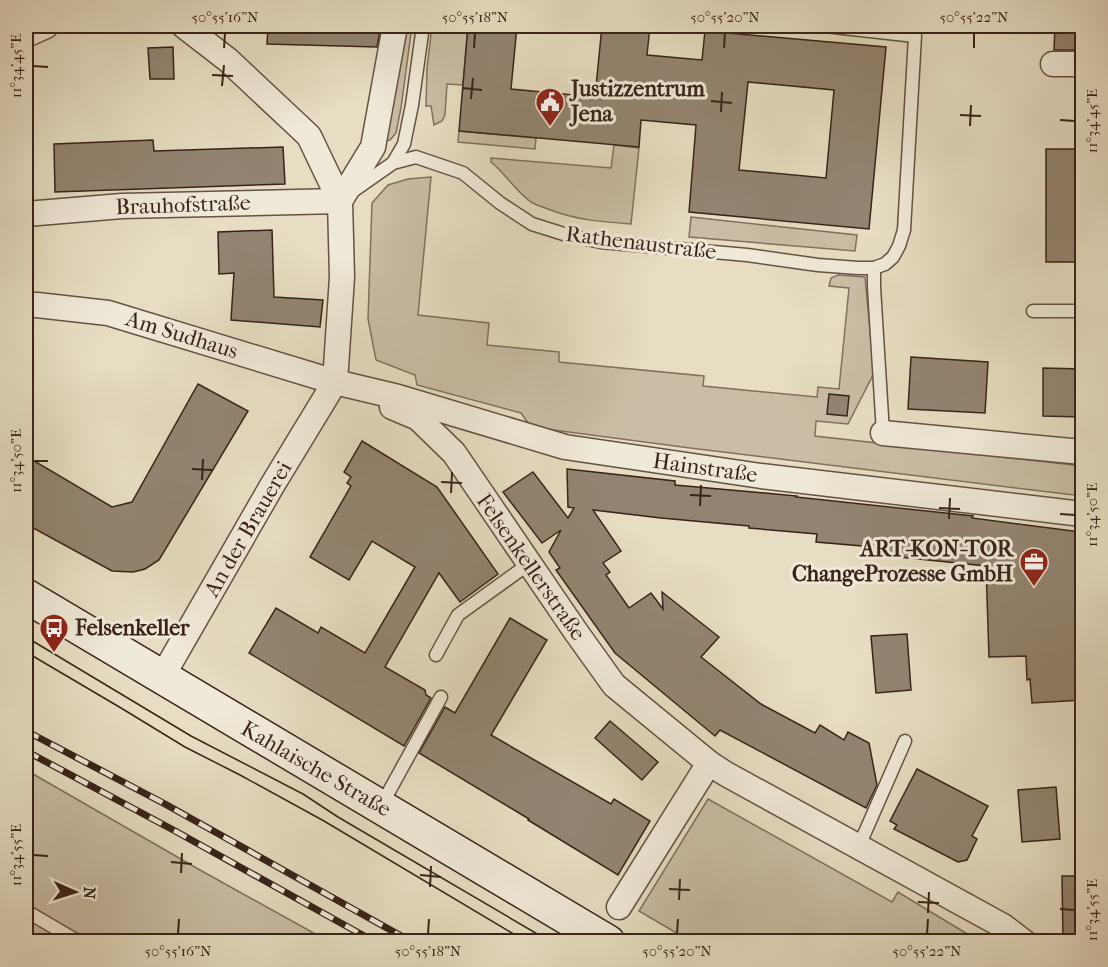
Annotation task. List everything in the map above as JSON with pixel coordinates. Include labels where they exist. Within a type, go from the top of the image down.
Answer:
[{"type":"main road","name":"Kahlaische Straße","points":[[26,596],[608,942]]},
{"type":"street","points":[[26,35],[46,26]]},
{"type":"street","points":[[184,26],[228,60],[309,136],[340,201],[342,277],[334,382]]},
{"type":"street","points":[[340,201],[373,147],[395,26]]},
{"type":"street","points":[[1053,64],[1083,64]]},
{"type":"street","name":"Brauhofstraße","points":[[26,214],[122,206],[340,201]]},
{"type":"street","name":"Am Sudhaus","points":[[26,305],[108,313],[334,382]]},
{"type":"street","name":"Hainstraße","points":[[334,382],[398,397],[565,447],[761,476],[1083,514]]},
{"type":"street","name":"Felsenkellerstraße","points":[[334,382],[418,418],[454,453],[614,685],[709,763],[1003,926],[1024,942]]},
{"type":"street","name":"An der Brauerei","points":[[162,677],[334,382]]},
{"type":"street","points":[[883,433],[1083,452]]},
{"type":"street","points":[[620,907],[709,763]]},
{"type":"lane","name":"Rathenaustraße","points":[[393,163],[404,144],[423,26]]},
{"type":"lane","points":[[825,26],[915,36],[904,230],[893,257],[885,264],[874,268],[883,433]]},
{"type":"lane","name":"Rathenaustraße","points":[[340,201],[393,163],[416,157],[463,173],[500,203],[532,224],[567,235],[601,242],[747,255],[818,265],[874,268]]},
{"type":"lane","points":[[1033,310],[1083,311]]},
{"type":"lane","points":[[436,655],[458,615],[530,563]]},
{"type":"lane","points":[[381,807],[441,697]]},
{"type":"lane","points":[[859,846],[906,741]]},
{"type":"lane","points":[[26,911],[80,942]]},
{"type":"shaded area","points":[[404,26],[412,26],[401,108],[396,133],[390,140],[382,142]]},
{"type":"shaded area","points":[[432,26],[468,26],[463,85],[447,84],[445,115],[442,121],[434,125],[431,106],[426,106],[427,68]]},
{"type":"shaded area","points":[[459,131],[536,138],[535,149],[458,142]]},
{"type":"shaded area","points":[[614,145],[639,148],[631,224],[579,218],[537,205],[520,193],[491,162],[491,158],[611,168]]},
{"type":"shaded area","points":[[431,177],[418,315],[489,323],[487,345],[559,352],[559,362],[704,376],[703,386],[817,397],[818,387],[839,389],[849,288],[829,286],[831,278],[838,275],[865,277],[874,373],[848,424],[816,421],[815,436],[1082,466],[1082,496],[531,427],[521,413],[417,385],[415,375],[376,360],[368,319],[372,203],[388,185],[408,179]]},
{"type":"shaded area","points":[[691,217],[857,235],[855,251],[689,237]]},
{"type":"shaded area","points":[[26,770],[200,870],[328,941],[26,941]]},
{"type":"shaded area","points":[[708,799],[892,902],[898,892],[969,935],[985,941],[690,941],[639,911]]},
{"type":"building","points":[[268,26],[381,26],[377,47],[267,44]]},
{"type":"building","name":"Justizzentrum Jena","points":[[468,26],[517,26],[511,89],[595,97],[602,26],[650,26],[647,55],[702,60],[705,31],[886,47],[869,229],[689,212],[696,125],[641,120],[639,147],[459,131]],"holes":[[[748,82],[834,90],[826,178],[739,170]]]},
{"type":"building","points":[[1055,26],[1083,26],[1083,50],[1054,50]]},
{"type":"building","points":[[173,47],[174,79],[150,79],[148,48]]},
{"type":"building","points":[[153,140],[154,151],[283,147],[285,184],[55,192],[54,144]]},
{"type":"building","points":[[1046,149],[1083,149],[1083,262],[1046,262]]},
{"type":"building","points":[[272,230],[274,297],[323,300],[320,327],[231,320],[234,273],[219,274],[218,232]]},
{"type":"building","points":[[911,357],[988,362],[985,413],[908,409]]},
{"type":"building","points":[[1043,368],[1083,369],[1083,417],[1043,416]]},
{"type":"building","points":[[198,384],[248,411],[159,560],[145,569],[133,572],[112,571],[26,524],[26,456],[112,507],[132,502]]},
{"type":"building","points":[[829,394],[849,396],[847,416],[827,414]]},
{"type":"building","points":[[362,441],[437,487],[498,574],[460,602],[439,573],[385,667],[425,690],[426,695],[431,698],[404,746],[249,653],[276,608],[318,633],[321,627],[365,653],[415,567],[372,541],[349,580],[310,557],[351,486],[347,483],[351,477],[344,472]]},
{"type":"building","points":[[567,469],[675,481],[675,485],[973,516],[972,518],[1073,531],[1083,539],[1083,700],[1032,703],[1030,679],[1027,680],[1026,656],[989,657],[986,566],[861,553],[862,546],[816,542],[817,534],[593,510],[621,551],[603,563],[610,572],[606,575],[629,608],[651,593],[663,609],[662,592],[719,637],[701,657],[761,704],[815,733],[820,725],[844,740],[848,732],[869,743],[877,785],[866,808],[720,730],[715,736],[615,653],[556,570],[560,568],[549,552],[561,530],[542,543],[503,492],[533,472],[568,518],[574,508],[568,507]]},
{"type":"building","points":[[510,618],[547,640],[491,735],[611,804],[614,799],[650,821],[618,875],[419,753],[445,707],[455,713]]},
{"type":"building","points":[[907,634],[911,690],[876,693],[871,636]]},
{"type":"building","points":[[610,721],[658,762],[642,780],[595,738]]},
{"type":"building","points":[[917,769],[988,806],[972,836],[977,839],[967,860],[958,862],[894,829],[897,825],[890,821]]},
{"type":"building","points":[[1056,787],[1060,839],[1022,842],[1018,790]]},
{"type":"building","points":[[1062,876],[1083,876],[1083,940],[1063,940]]},
{"type":"tram line","points":[[26,637],[191,736],[303,794],[338,817],[551,942]]},
{"type":"tram line","points":[[26,652],[185,747],[324,821],[527,942]]},
{"type":"railway","points":[[26,731],[165,804],[412,942]]},
{"type":"railway","points":[[26,751],[375,942]]},
{"type":"place","name":"Justizzentrum Jena","points":[[550,128]]},
{"type":"place","name":"ART-KON-TOR ChangeProzesse GmbH","points":[[1034,588]]},
{"type":"place","name":"Felsenkeller","points":[[54,654]]}]
